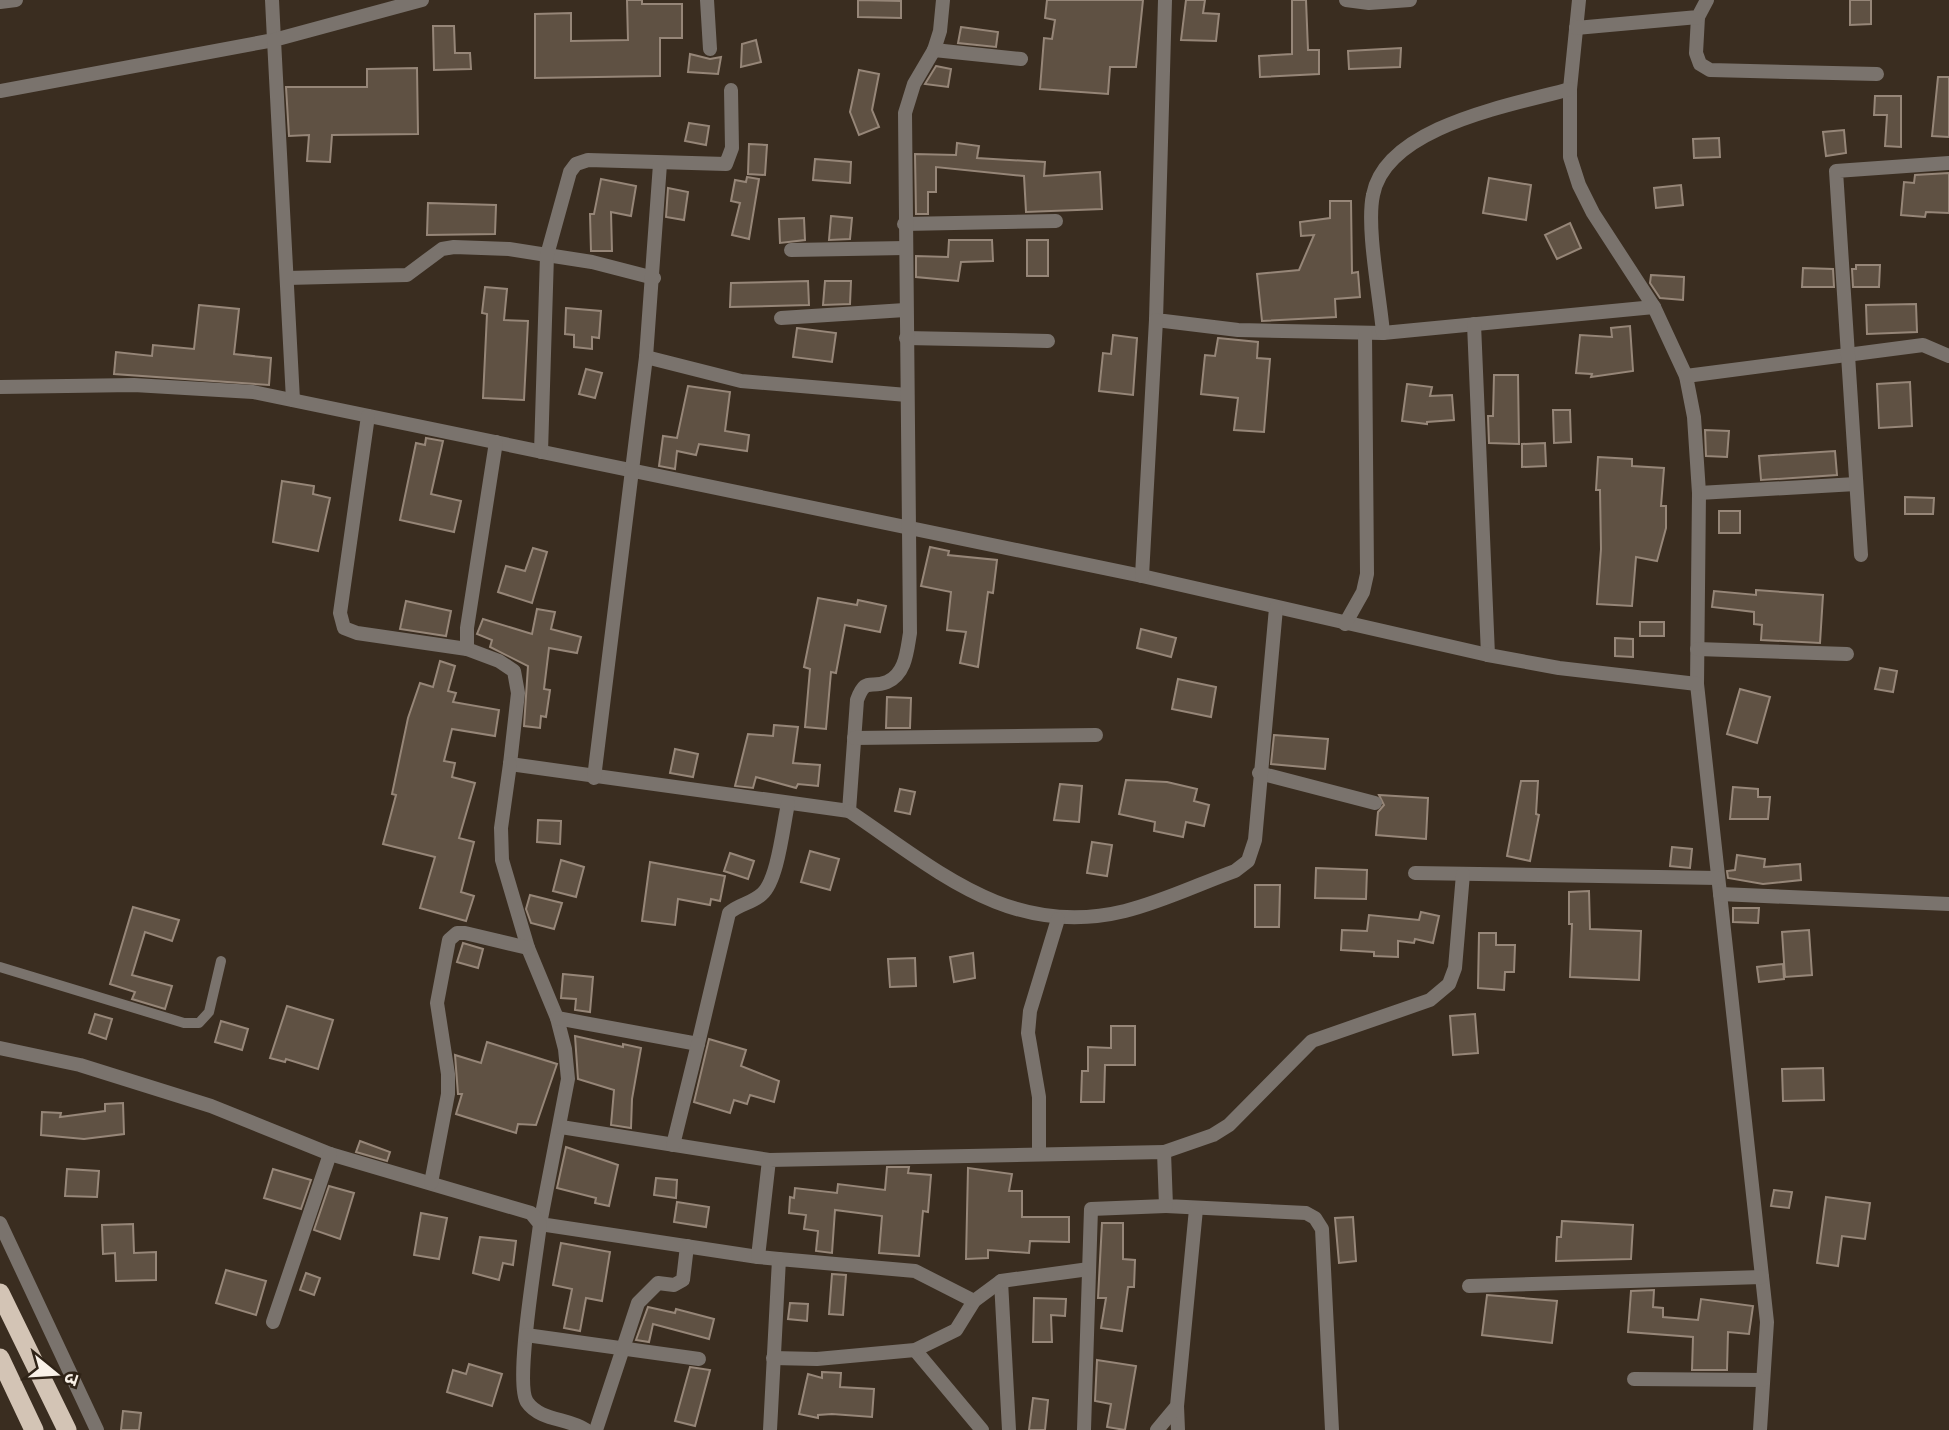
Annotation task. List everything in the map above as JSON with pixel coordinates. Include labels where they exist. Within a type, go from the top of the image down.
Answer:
[{"type":"highway","points":[[0,1293],[67,1430]]},
{"type":"highway","points":[[0,1358],[34,1430]]},
{"type":"street","points":[[0,2],[16,0]]},
{"type":"street","points":[[272,0],[293,400]]},
{"type":"street","points":[[0,90],[274,40],[371,6],[422,0]]},
{"type":"street","points":[[707,0],[710,49]]},
{"type":"street","points":[[849,811],[854,738],[862,688],[869,683],[886,682],[899,673],[905,660],[910,633],[905,113],[914,84],[934,50],[940,31],[943,0]]},
{"type":"street","points":[[1142,576],[1156,320],[1166,0]]},
{"type":"street","points":[[1346,0],[1369,3],[1410,0]]},
{"type":"street","points":[[1579,0],[1570,89],[1570,157],[1578,185],[1654,307],[1686,376],[1694,417],[1699,494],[1697,684],[1767,1322],[1760,1430]]},
{"type":"street","points":[[1707,0],[1698,17],[1696,53],[1700,64],[1710,70],[1877,74]]},
{"type":"street","points":[[1576,28],[1698,17]]},
{"type":"street","points":[[934,50],[1021,59]]},
{"type":"street","points":[[1383,333],[1371,213],[1373,193],[1385,170],[1414,140],[1438,127],[1570,89]]},
{"type":"street","points":[[541,452],[547,255],[566,185],[576,164],[587,160],[726,164],[732,148],[731,90]]},
{"type":"street","points":[[1861,555],[1836,172],[1949,163]]},
{"type":"street","points":[[594,778],[646,357],[654,278],[660,164]]},
{"type":"street","points":[[904,224],[1056,221]]},
{"type":"street","points":[[287,278],[407,275],[447,247],[509,249],[592,262],[654,278]]},
{"type":"street","points":[[791,250],[905,248]]},
{"type":"street","points":[[1156,320],[1238,330],[1383,333],[1654,307]]},
{"type":"street","points":[[781,318],[905,310]]},
{"type":"street","points":[[1474,324],[1488,655]]},
{"type":"street","points":[[1345,624],[1363,592],[1367,574],[1365,332]]},
{"type":"street","points":[[906,338],[1048,341]]},
{"type":"street","points":[[1686,376],[1923,345],[1949,356]]},
{"type":"street","points":[[646,357],[741,381],[907,395]]},
{"type":"street","points":[[0,387],[192,387],[253,392],[1142,576],[1488,655],[1559,668],[1697,684]]},
{"type":"street","points":[[368,416],[340,613],[345,628],[357,633],[467,649],[499,660],[514,671],[518,693],[501,828],[502,860],[528,948],[557,1018],[565,1049],[568,1079],[561,1127],[540,1224],[526,1335],[523,1388],[527,1402],[545,1415],[586,1430]]},
{"type":"street","points":[[467,649],[467,628],[496,442]]},
{"type":"street","points":[[1699,494],[1856,484]]},
{"type":"street","points":[[510,764],[594,778],[849,811],[973,894],[1058,919],[1091,918],[1126,911],[1235,871],[1248,861],[1255,840],[1276,608]]},
{"type":"street","points":[[1698,649],[1847,654]]},
{"type":"street","points":[[854,738],[1096,735]]},
{"type":"street","points":[[1259,774],[1375,803]]},
{"type":"street","points":[[673,1145],[729,913],[739,904],[761,896],[771,882],[788,804]]},
{"type":"street","points":[[1415,873],[1718,878]]},
{"type":"street","points":[[561,1127],[769,1160],[1164,1152],[1213,1135],[1229,1125],[1312,1041],[1430,1000],[1442,992],[1455,968],[1463,874]]},
{"type":"street","points":[[1720,894],[1949,904]]},
{"type":"street","points":[[1039,1154],[1039,1097],[1028,1033],[1030,1011],[1058,919]]},
{"type":"street","points":[[431,1183],[448,1094],[448,1074],[437,1003],[449,940],[457,933],[465,933],[528,948]]},
{"type":"street","points":[[557,1018],[698,1044]]},
{"type":"street","points":[[0,1048],[80,1065],[211,1107],[330,1154],[515,1207],[531,1213],[540,1224],[758,1257],[915,1271],[974,1301]]},
{"type":"street","points":[[1164,1152],[1166,1206]]},
{"type":"street","points":[[273,1322],[330,1154]]},
{"type":"street","points":[[758,1257],[769,1160]]},
{"type":"street","points":[[1084,1430],[1091,1209],[1166,1206],[1306,1213],[1315,1218],[1322,1229],[1332,1430]]},
{"type":"street","points":[[1178,1430],[1196,1209]]},
{"type":"street","points":[[0,1223],[97,1430]]},
{"type":"street","points":[[596,1430],[638,1303],[652,1286],[658,1283],[674,1285],[683,1280],[687,1246]]},
{"type":"street","points":[[770,1430],[779,1259]]},
{"type":"street","points":[[773,1357],[817,1359],[915,1350],[956,1330],[974,1301],[1001,1281],[1089,1269]]},
{"type":"street","points":[[1469,1286],[1762,1277]]},
{"type":"street","points":[[1001,1281],[1009,1430]]},
{"type":"street","points":[[526,1335],[699,1359]]},
{"type":"street","points":[[915,1350],[982,1430]]},
{"type":"street","points":[[1634,1379],[1763,1380]]},
{"type":"street","points":[[1157,1430],[1178,1406]]},
{"type":"lane","points":[[0,967],[184,1023],[199,1023],[209,1013],[221,961]]},
{"type":"building","points":[[627,0],[642,0],[642,4],[682,4],[682,38],[660,38],[660,76],[535,78],[535,14],[571,13],[571,41],[628,40]]},
{"type":"building","points":[[858,0],[901,1],[901,18],[858,17]]},
{"type":"building","points":[[1047,0],[1143,0],[1136,67],[1110,67],[1108,94],[1040,89],[1044,38],[1052,39],[1055,20],[1045,18]]},
{"type":"building","points":[[1186,0],[1205,0],[1203,13],[1219,14],[1216,41],[1181,40]]},
{"type":"building","points":[[1292,0],[1306,0],[1308,50],[1319,50],[1319,74],[1260,77],[1259,56],[1292,54]]},
{"type":"building","points":[[1850,0],[1871,0],[1871,24],[1850,25]]},
{"type":"building","points":[[433,26],[454,26],[455,53],[470,53],[471,69],[434,70]]},
{"type":"building","points":[[961,27],[998,32],[996,47],[958,43]]},
{"type":"building","points":[[756,40],[761,62],[741,67],[742,44]]},
{"type":"building","points":[[1401,48],[1400,67],[1349,69],[1348,51]]},
{"type":"building","points":[[690,54],[710,59],[721,57],[718,74],[688,72]]},
{"type":"building","points":[[936,66],[951,69],[948,87],[925,84]]},
{"type":"building","points":[[417,68],[418,134],[332,135],[330,162],[307,161],[309,135],[289,136],[286,87],[367,87],[367,69]]},
{"type":"building","points":[[859,70],[879,74],[872,110],[879,127],[859,135],[850,112]]},
{"type":"building","points":[[1938,77],[1949,77],[1949,137],[1932,136]]},
{"type":"building","points":[[1875,96],[1901,96],[1901,147],[1885,146],[1887,115],[1874,115]]},
{"type":"building","points":[[689,123],[709,126],[706,145],[685,141]]},
{"type":"building","points":[[1844,130],[1846,153],[1826,156],[1823,132]]},
{"type":"building","points":[[1719,138],[1720,157],[1694,158],[1693,139]]},
{"type":"building","points":[[957,143],[979,146],[977,158],[1045,162],[1044,176],[1100,172],[1102,209],[1026,212],[1024,176],[936,167],[936,192],[928,192],[928,214],[916,214],[915,154],[956,155]]},
{"type":"building","points":[[749,144],[767,145],[765,175],[748,174]]},
{"type":"building","points":[[815,159],[851,162],[850,183],[813,180]]},
{"type":"building","points":[[1949,173],[1949,213],[1926,212],[1925,217],[1901,215],[1904,182],[1914,183],[1915,175]]},
{"type":"building","points":[[747,177],[759,179],[749,239],[732,235],[740,203],[731,201],[735,180],[746,182]]},
{"type":"building","points":[[1489,178],[1531,185],[1526,220],[1483,213]]},
{"type":"building","points":[[601,179],[636,186],[631,216],[611,212],[612,251],[591,251],[590,214],[594,214]]},
{"type":"building","points":[[1681,185],[1683,205],[1656,208],[1654,188]]},
{"type":"building","points":[[668,188],[688,192],[684,220],[666,217]]},
{"type":"building","points":[[1330,201],[1351,201],[1352,273],[1358,272],[1360,297],[1335,299],[1336,317],[1262,321],[1257,274],[1299,270],[1314,235],[1301,236],[1300,222],[1330,218]]},
{"type":"building","points":[[428,203],[496,205],[495,234],[427,235]]},
{"type":"building","points":[[831,216],[852,218],[850,239],[829,240]]},
{"type":"building","points":[[804,218],[805,240],[780,243],[779,219]]},
{"type":"building","points":[[1570,223],[1581,248],[1557,259],[1545,235]]},
{"type":"building","points":[[949,240],[992,240],[993,261],[961,262],[958,281],[916,277],[916,256],[948,257]]},
{"type":"building","points":[[1027,240],[1048,240],[1048,276],[1027,276]]},
{"type":"building","points":[[1856,265],[1880,265],[1879,287],[1853,287],[1852,269],[1856,269]]},
{"type":"building","points":[[1803,268],[1833,269],[1834,287],[1802,287]]},
{"type":"building","points":[[1651,275],[1684,277],[1683,300],[1660,298],[1650,283]]},
{"type":"building","points":[[808,281],[809,305],[730,307],[731,283]]},
{"type":"building","points":[[825,281],[851,281],[850,304],[823,305]]},
{"type":"building","points":[[485,287],[507,289],[504,320],[528,321],[524,400],[483,398],[487,314],[482,313]]},
{"type":"building","points":[[1916,304],[1917,332],[1867,334],[1866,305]]},
{"type":"building","points":[[199,305],[239,309],[234,354],[271,358],[269,385],[114,374],[116,352],[152,356],[153,345],[194,349]]},
{"type":"building","points":[[566,308],[601,311],[599,338],[592,337],[592,349],[574,347],[574,335],[565,334]]},
{"type":"building","points":[[1630,326],[1633,371],[1591,377],[1592,374],[1576,373],[1580,335],[1612,337],[1611,328]]},
{"type":"building","points":[[797,328],[836,333],[832,362],[793,357]]},
{"type":"building","points":[[1113,335],[1137,338],[1133,395],[1099,391],[1103,353],[1111,354]]},
{"type":"building","points":[[1218,338],[1258,342],[1257,358],[1270,359],[1264,432],[1234,430],[1238,398],[1201,394],[1205,355],[1215,356]]},
{"type":"building","points":[[586,369],[602,373],[595,398],[579,394]]},
{"type":"building","points":[[1494,375],[1518,375],[1519,444],[1489,443],[1488,416],[1493,416]]},
{"type":"building","points":[[1910,382],[1912,426],[1879,428],[1877,384]]},
{"type":"building","points":[[1407,384],[1432,387],[1430,396],[1452,395],[1454,420],[1427,424],[1402,421]]},
{"type":"building","points":[[688,386],[730,392],[725,431],[749,435],[747,451],[699,444],[696,455],[677,451],[675,469],[659,466],[663,436],[677,438]]},
{"type":"building","points":[[1553,410],[1570,410],[1571,442],[1554,443]]},
{"type":"building","points":[[1705,430],[1729,431],[1727,457],[1706,456]]},
{"type":"building","points":[[426,438],[443,441],[431,494],[461,501],[454,532],[400,520],[416,443],[425,445]]},
{"type":"building","points":[[1545,443],[1546,466],[1522,467],[1522,444]]},
{"type":"building","points":[[1835,451],[1837,475],[1761,480],[1759,456]]},
{"type":"building","points":[[1598,457],[1632,459],[1632,466],[1664,468],[1661,506],[1666,506],[1666,528],[1657,561],[1636,557],[1632,606],[1597,604],[1601,549],[1600,490],[1596,490]]},
{"type":"building","points":[[282,481],[314,486],[313,494],[330,498],[318,551],[273,542]]},
{"type":"building","points":[[1905,497],[1934,498],[1933,514],[1905,514]]},
{"type":"building","points":[[1719,511],[1740,511],[1740,533],[1719,533]]},
{"type":"building","points":[[930,547],[949,551],[948,555],[997,560],[993,593],[988,592],[978,667],[960,663],[966,632],[947,630],[951,592],[921,586]]},
{"type":"building","points":[[533,548],[547,552],[532,603],[498,592],[506,566],[525,571]]},
{"type":"building","points":[[1756,590],[1823,595],[1820,643],[1761,640],[1762,625],[1754,624],[1754,612],[1712,607],[1714,591],[1756,595]]},
{"type":"building","points":[[818,598],[857,605],[858,600],[886,606],[880,632],[845,625],[836,673],[831,672],[826,729],[805,727],[810,669],[804,667]]},
{"type":"building","points":[[406,601],[451,611],[446,636],[400,629]]},
{"type":"building","points":[[537,609],[555,612],[551,629],[581,637],[577,653],[549,648],[544,689],[550,690],[546,717],[541,716],[540,728],[524,726],[528,666],[490,647],[492,640],[477,634],[483,619],[532,634]]},
{"type":"building","points":[[1640,622],[1664,622],[1664,636],[1640,636]]},
{"type":"building","points":[[1141,629],[1176,638],[1171,657],[1137,648]]},
{"type":"building","points":[[1615,638],[1633,639],[1633,657],[1615,656]]},
{"type":"building","points":[[440,661],[455,666],[448,691],[456,693],[453,702],[499,710],[495,736],[452,729],[444,761],[455,763],[452,777],[475,783],[459,838],[474,842],[461,892],[474,896],[466,921],[420,908],[435,857],[383,844],[396,795],[392,794],[408,718],[420,683],[433,687]]},
{"type":"building","points":[[1880,668],[1897,671],[1893,692],[1875,689]]},
{"type":"building","points":[[1178,679],[1216,687],[1211,717],[1172,709]]},
{"type":"building","points":[[1740,689],[1770,697],[1757,743],[1727,734]]},
{"type":"building","points":[[887,697],[911,698],[910,728],[886,728]]},
{"type":"building","points":[[774,725],[798,727],[793,763],[820,765],[818,786],[798,784],[796,788],[756,777],[753,788],[735,786],[748,734],[773,736]]},
{"type":"building","points":[[1274,735],[1328,739],[1325,769],[1271,764]]},
{"type":"building","points":[[675,749],[698,754],[693,777],[670,773]]},
{"type":"building","points":[[1126,780],[1167,782],[1197,789],[1194,801],[1209,805],[1204,826],[1186,822],[1183,837],[1154,831],[1155,822],[1119,814]]},
{"type":"building","points":[[1521,781],[1538,781],[1536,814],[1539,815],[1530,861],[1507,856]]},
{"type":"building","points":[[1060,784],[1082,786],[1079,822],[1054,820]]},
{"type":"building","points":[[1733,787],[1758,789],[1758,797],[1770,797],[1768,819],[1730,819]]},
{"type":"building","points":[[900,789],[915,792],[910,814],[895,811]]},
{"type":"building","points":[[1379,795],[1428,798],[1426,839],[1376,835],[1378,812],[1384,805]]},
{"type":"building","points":[[538,820],[561,821],[560,844],[537,842]]},
{"type":"building","points":[[1092,842],[1112,845],[1107,876],[1087,873]]},
{"type":"building","points":[[1672,847],[1692,849],[1690,868],[1670,866]]},
{"type":"building","points":[[810,851],[839,859],[830,890],[801,882]]},
{"type":"building","points":[[730,853],[754,861],[748,879],[724,871]]},
{"type":"building","points":[[1737,855],[1765,859],[1764,867],[1800,864],[1801,880],[1763,884],[1728,878],[1727,871],[1735,870]]},
{"type":"building","points":[[561,860],[584,867],[576,897],[553,891]]},
{"type":"building","points":[[650,862],[725,876],[720,901],[711,899],[710,905],[678,899],[675,925],[642,921]]},
{"type":"building","points":[[1316,868],[1367,870],[1366,899],[1315,898]]},
{"type":"building","points":[[1255,885],[1280,885],[1279,927],[1255,927]]},
{"type":"building","points":[[1589,891],[1590,929],[1641,931],[1639,980],[1570,977],[1572,924],[1569,924],[1569,892]]},
{"type":"building","points":[[530,895],[562,903],[554,929],[531,923],[526,909]]},
{"type":"building","points":[[133,907],[179,920],[172,941],[145,932],[132,975],[172,986],[165,1009],[132,999],[135,992],[110,984]]},
{"type":"building","points":[[1733,908],[1759,908],[1758,923],[1733,922]]},
{"type":"building","points":[[1421,912],[1439,916],[1433,943],[1415,939],[1414,943],[1398,941],[1398,957],[1341,950],[1342,930],[1367,931],[1369,915],[1419,920]]},
{"type":"building","points":[[1809,930],[1812,975],[1785,977],[1782,932]]},
{"type":"building","points":[[1479,933],[1496,933],[1496,945],[1515,945],[1514,972],[1505,972],[1504,990],[1478,988]]},
{"type":"building","points":[[463,943],[483,949],[478,968],[457,962]]},
{"type":"building","points":[[973,953],[975,978],[954,982],[950,957]]},
{"type":"building","points":[[915,958],[916,986],[890,987],[888,959]]},
{"type":"building","points":[[1783,964],[1784,979],[1759,982],[1757,967]]},
{"type":"building","points":[[563,974],[593,977],[590,1012],[575,1010],[576,999],[561,998]]},
{"type":"building","points":[[287,1006],[333,1020],[318,1069],[286,1059],[285,1062],[270,1058]]},
{"type":"building","points":[[95,1014],[112,1019],[106,1039],[89,1033]]},
{"type":"building","points":[[1475,1014],[1478,1053],[1453,1055],[1450,1016]]},
{"type":"building","points":[[221,1021],[248,1029],[242,1050],[215,1042]]},
{"type":"building","points":[[1111,1026],[1135,1026],[1135,1065],[1105,1065],[1104,1102],[1081,1102],[1082,1071],[1088,1071],[1088,1047],[1111,1048]]},
{"type":"building","points":[[575,1036],[623,1047],[623,1044],[641,1048],[632,1099],[631,1128],[611,1125],[614,1090],[578,1079]]},
{"type":"building","points":[[709,1039],[746,1050],[741,1066],[779,1081],[774,1102],[750,1095],[747,1104],[734,1100],[730,1113],[694,1102]]},
{"type":"building","points":[[487,1042],[557,1064],[536,1125],[518,1124],[516,1133],[456,1114],[462,1094],[458,1094],[455,1055],[481,1063]]},
{"type":"building","points":[[1823,1068],[1824,1100],[1783,1101],[1782,1069]]},
{"type":"building","points":[[123,1103],[124,1134],[84,1139],[41,1135],[42,1112],[61,1113],[60,1117],[105,1111],[105,1104]]},
{"type":"building","points":[[360,1141],[390,1152],[387,1161],[356,1152]]},
{"type":"building","points":[[566,1147],[618,1165],[609,1206],[595,1203],[596,1198],[557,1188]]},
{"type":"building","points":[[887,1167],[909,1167],[908,1173],[931,1175],[928,1212],[923,1211],[919,1256],[879,1253],[882,1216],[835,1210],[832,1253],[816,1251],[818,1231],[804,1229],[806,1215],[789,1213],[790,1197],[794,1198],[795,1188],[837,1193],[838,1184],[885,1190]]},
{"type":"building","points":[[968,1168],[1012,1174],[1009,1191],[1022,1191],[1022,1217],[1069,1217],[1069,1242],[1030,1241],[1029,1253],[988,1250],[988,1258],[966,1259]]},
{"type":"building","points":[[67,1169],[99,1171],[97,1197],[65,1196]]},
{"type":"building","points":[[273,1169],[311,1180],[301,1209],[264,1198]]},
{"type":"building","points":[[656,1178],[677,1180],[676,1198],[654,1195]]},
{"type":"building","points":[[329,1186],[354,1193],[340,1239],[314,1230]]},
{"type":"building","points":[[1774,1190],[1792,1192],[1789,1208],[1771,1206]]},
{"type":"building","points":[[1826,1197],[1870,1203],[1865,1239],[1842,1236],[1838,1266],[1817,1263]]},
{"type":"building","points":[[677,1202],[709,1207],[706,1227],[674,1222]]},
{"type":"building","points":[[421,1213],[447,1218],[439,1259],[414,1255]]},
{"type":"building","points":[[1353,1217],[1356,1261],[1339,1263],[1335,1218]]},
{"type":"building","points":[[1562,1221],[1633,1225],[1631,1259],[1556,1261],[1557,1237],[1561,1237]]},
{"type":"building","points":[[1102,1223],[1123,1223],[1123,1259],[1135,1260],[1134,1287],[1128,1287],[1122,1331],[1101,1328],[1106,1298],[1098,1298]]},
{"type":"building","points":[[133,1224],[134,1253],[156,1252],[156,1280],[116,1281],[115,1253],[103,1254],[102,1225]]},
{"type":"building","points":[[480,1237],[516,1241],[513,1265],[503,1263],[499,1280],[473,1273]]},
{"type":"building","points":[[561,1243],[610,1252],[602,1301],[586,1298],[580,1331],[564,1328],[572,1289],[553,1285]]},
{"type":"building","points":[[226,1270],[266,1281],[256,1315],[216,1303]]},
{"type":"building","points":[[306,1273],[320,1278],[314,1295],[300,1290]]},
{"type":"building","points":[[832,1274],[846,1275],[843,1315],[829,1314]]},
{"type":"building","points":[[1654,1290],[1653,1307],[1663,1308],[1663,1317],[1698,1320],[1701,1299],[1753,1306],[1749,1334],[1728,1332],[1727,1370],[1692,1370],[1693,1337],[1628,1332],[1631,1291]]},
{"type":"building","points":[[1487,1295],[1557,1301],[1552,1343],[1482,1335]]},
{"type":"building","points":[[1034,1298],[1066,1299],[1065,1316],[1051,1315],[1052,1342],[1033,1342]]},
{"type":"building","points":[[790,1303],[808,1304],[807,1321],[788,1319]]},
{"type":"building","points":[[648,1307],[675,1313],[676,1309],[714,1319],[709,1339],[653,1324],[649,1342],[636,1340]]},
{"type":"building","points":[[1097,1360],[1136,1366],[1125,1430],[1107,1427],[1111,1404],[1095,1401]]},
{"type":"building","points":[[469,1364],[502,1374],[492,1406],[447,1392],[453,1370],[466,1374]]},
{"type":"building","points":[[690,1367],[710,1370],[695,1426],[675,1421]]},
{"type":"building","points":[[822,1372],[841,1373],[840,1387],[874,1389],[872,1417],[832,1414],[818,1415],[818,1418],[799,1414],[808,1374],[822,1378]]},
{"type":"building","points":[[1033,1398],[1048,1400],[1045,1430],[1029,1430]]},
{"type":"building","points":[[123,1411],[141,1413],[139,1430],[121,1430]]}]
